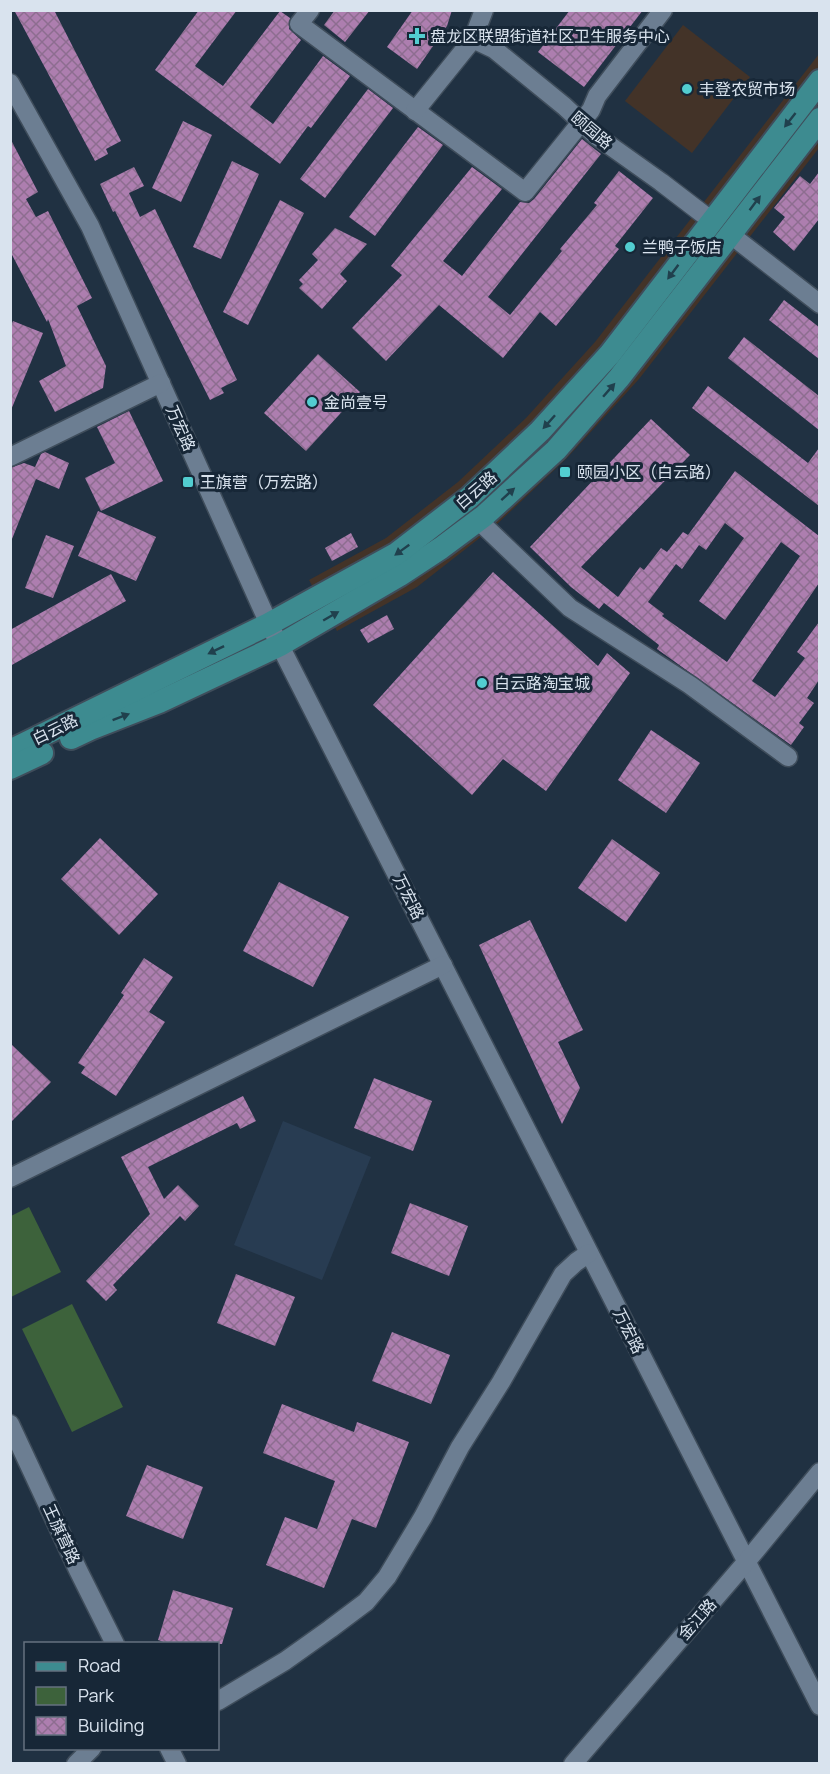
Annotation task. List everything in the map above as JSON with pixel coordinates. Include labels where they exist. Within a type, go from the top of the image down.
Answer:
[{"type":"main road","name":"白云路","points":[[10,751],[269,624],[396,554],[470,497],[540,431],[610,354],[819,81]]},
{"type":"main road","name":"白云路","points":[[10,768],[90,729],[159,702],[280,645],[400,575],[478,520],[556,450],[620,378],[819,119]]},
{"type":"street","points":[[309,10],[300,24],[525,192],[591,110],[597,96],[663,10]]},
{"type":"street","points":[[415,111],[473,39],[484,10]]},
{"type":"street","name":"颐园路","points":[[473,39],[494,49],[564,105],[595,135],[712,221]]},
{"type":"street","name":"万宏路","points":[[11,86],[90,226],[269,624],[819,1706]]},
{"type":"street","points":[[731,235],[819,304]]},
{"type":"street","points":[[10,458],[161,383]]},
{"type":"street","points":[[478,520],[570,608],[690,684],[788,757]]},
{"type":"street","points":[[10,1178],[443,965]]},
{"type":"street","points":[[219,1700],[330,1629],[366,1602],[387,1577],[423,1518],[460,1447],[501,1382],[563,1274],[590,1253]]},
{"type":"street","name":"王旗营路","points":[[10,1424],[114,1642]]},
{"type":"street","name":"金江路","points":[[573,1764],[747,1561],[819,1472]]},
{"type":"street","points":[[76,1764],[91,1750]]},
{"type":"street","points":[[170,1750],[177,1764]]},
{"type":"shaded area","name":"丰登农贸市场","points":[[683,25],[750,77],[692,153],[625,101]]},
{"type":"shaded area","points":[[819,54],[819,148],[639,379],[567,458],[495,526],[417,587],[337,631],[309,580],[386,538],[458,482],[526,418],[595,342]]},
{"type":"shaded area","points":[[283,1121],[371,1157],[322,1280],[234,1245]]},
{"type":"green space","points":[[29,1207],[61,1272],[11,1297],[11,1216]]},
{"type":"green space","points":[[72,1304],[123,1407],[72,1432],[22,1329]]},
{"type":"building","points":[[14,10],[54,10],[121,141],[106,149],[108,154],[95,161]]},
{"type":"building","points":[[199,10],[237,10],[195,66],[223,86],[280,11],[290,18],[289,29],[301,40],[250,107],[273,124],[323,56],[350,76],[311,128],[308,126],[280,164],[155,70]]},
{"type":"building","points":[[335,10],[370,10],[345,42],[324,25]]},
{"type":"building","name":"盘龙区联盟街道社区卫生服务中心","points":[[413,10],[452,10],[447,26],[417,69],[387,47]]},
{"type":"building","points":[[570,10],[643,10],[584,87],[538,52]]},
{"type":"building","points":[[368,89],[393,108],[325,198],[300,179]]},
{"type":"building","points":[[183,121],[212,135],[181,202],[152,188]]},
{"type":"building","points":[[418,127],[443,145],[375,236],[349,217]]},
{"type":"building","points":[[10,138],[38,192],[26,199],[36,217],[48,211],[92,298],[77,306],[106,366],[103,388],[55,412],[39,381],[66,366],[48,319],[47,322],[10,251]]},
{"type":"building","points":[[582,139],[601,154],[488,297],[510,315],[597,205],[594,203],[619,171],[653,198],[615,246],[619,249],[556,326],[540,312],[503,358],[439,305],[386,361],[352,328],[402,275],[391,266],[472,167],[502,189],[443,261],[462,276],[520,202],[529,203],[534,199]]},
{"type":"building","points":[[232,161],[259,174],[221,259],[193,247]]},
{"type":"building","points":[[134,167],[144,186],[129,193],[140,217],[155,209],[237,380],[221,388],[224,393],[210,400],[100,184]]},
{"type":"building","points":[[819,172],[819,219],[794,251],[773,232],[785,217],[774,208],[800,176],[810,184]]},
{"type":"building","points":[[280,200],[304,213],[248,325],[223,312]]},
{"type":"building","points":[[335,228],[367,244],[340,274],[347,281],[322,309],[299,288],[303,284],[299,280],[318,260],[312,254]]},
{"type":"building","points":[[784,300],[819,327],[819,359],[769,320]]},
{"type":"building","points":[[13,321],[43,333],[11,410],[10,328]]},
{"type":"building","points":[[744,337],[819,396],[819,430],[728,358]]},
{"type":"building","name":"金尚壹号","points":[[318,354],[360,392],[306,451],[264,413]]},
{"type":"building","points":[[708,386],[808,463],[819,448],[819,506],[692,408]]},
{"type":"building","points":[[129,411],[163,481],[101,511],[85,478],[115,463],[97,427]]},
{"type":"building","points":[[651,419],[690,455],[581,567],[618,597],[640,567],[644,570],[661,548],[667,552],[683,532],[688,535],[735,471],[819,536],[819,583],[752,681],[775,697],[805,658],[797,652],[819,622],[819,680],[807,698],[814,703],[799,723],[804,727],[791,745],[657,649],[659,645],[604,603],[599,609],[571,587],[530,547]],"holes":[[[725,523],[744,538],[699,601],[725,620],[781,542],[800,556],[727,662],[662,616],[664,614],[648,602],[676,564],[682,569],[699,545],[706,550]]]},
{"type":"building","points":[[45,452],[69,463],[59,489],[36,479],[10,544],[10,468],[24,463],[35,467],[41,454]]},
{"type":"building","points":[[98,511],[156,537],[136,581],[78,556]]},
{"type":"building","points":[[351,533],[358,547],[332,561],[325,548]]},
{"type":"building","points":[[46,535],[74,546],[53,598],[25,588]]},
{"type":"building","name":"白云路淘宝城","points":[[493,572],[598,666],[607,653],[630,673],[546,791],[503,759],[472,795],[373,705]]},
{"type":"building","points":[[111,574],[126,601],[10,666],[10,630]]},
{"type":"building","points":[[387,615],[394,629],[368,643],[360,630]]},
{"type":"building","points":[[651,730],[700,763],[666,813],[618,780]]},
{"type":"building","points":[[100,838],[158,894],[119,935],[61,879]]},
{"type":"building","points":[[612,839],[660,873],[626,922],[578,888]]},
{"type":"building","points":[[279,882],[349,917],[313,987],[243,951]]},
{"type":"building","points":[[530,920],[583,1030],[558,1042],[580,1088],[562,1124],[479,945]]},
{"type":"building","points":[[144,958],[173,977],[149,1012],[165,1022],[116,1096],[81,1073],[85,1067],[78,1063],[124,995],[121,993]]},
{"type":"building","points":[[10,1043],[51,1082],[10,1123]]},
{"type":"building","points":[[374,1078],[432,1101],[413,1151],[354,1128]]},
{"type":"building","points":[[243,1096],[256,1121],[240,1129],[237,1123],[148,1167],[164,1199],[178,1185],[199,1206],[185,1221],[180,1216],[113,1285],[117,1290],[106,1301],[86,1281],[150,1214],[121,1157]]},
{"type":"building","points":[[410,1203],[468,1226],[449,1276],[391,1253]]},
{"type":"building","points":[[236,1274],[295,1297],[275,1346],[217,1323]]},
{"type":"building","points":[[392,1332],[450,1355],[431,1404],[372,1381]]},
{"type":"building","points":[[282,1404],[354,1432],[357,1422],[409,1442],[376,1528],[352,1519],[324,1588],[266,1565],[285,1517],[317,1529],[335,1481],[263,1453]]},
{"type":"building","points":[[147,1465],[203,1487],[183,1539],[126,1516]]},
{"type":"building","points":[[173,1590],[233,1608],[222,1644],[219,1642],[164,1642],[158,1640]]},
{"type":"place","name":"盘龙区联盟街道社区卫生服务中心","points":[[417,36]]},
{"type":"place","name":"丰登农贸市场","points":[[687,89]]},
{"type":"place","name":"兰鸭子饭店","points":[[630,247]]},
{"type":"place","name":"金尚壹号","points":[[312,402]]},
{"type":"place","name":"颐园小区（白云路）","points":[[565,472]]},
{"type":"place","name":"王旗营（万宏路）","points":[[188,482]]},
{"type":"place","name":"白云路淘宝城","points":[[482,683]]}]
